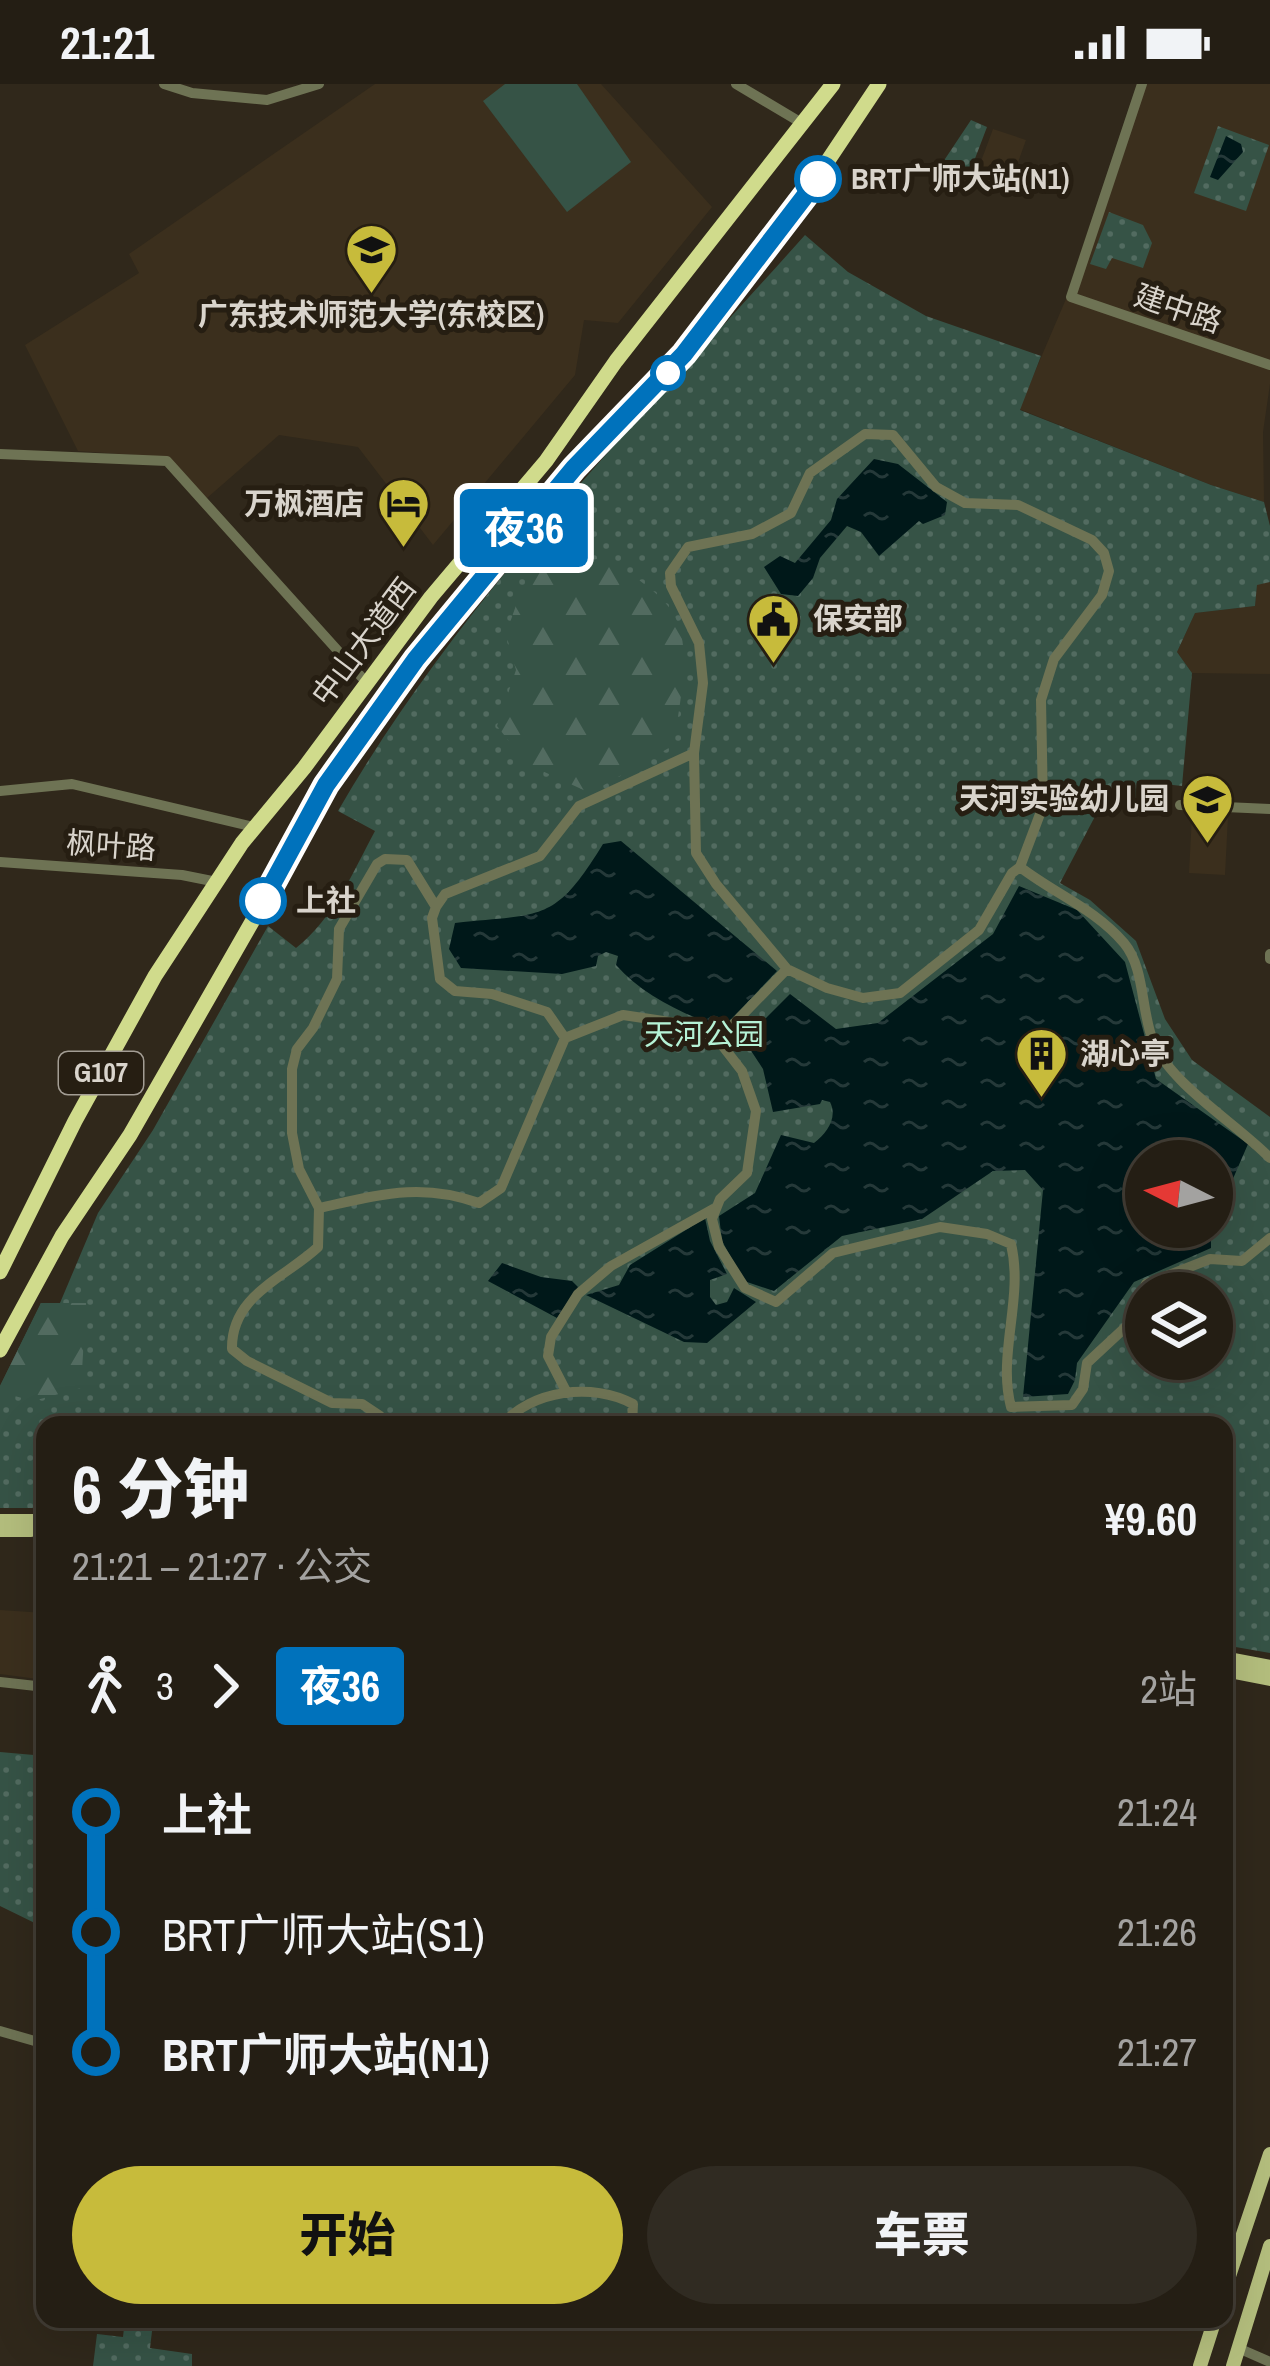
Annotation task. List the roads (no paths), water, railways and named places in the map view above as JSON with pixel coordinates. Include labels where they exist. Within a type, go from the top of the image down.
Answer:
[{"type":"highway","name":"中山大道西","points":[[0,1272],[155,976],[254,827],[304,768],[431,597],[545,461],[616,361],[832,84]]},
{"type":"highway","name":"中山大道西","points":[[0,1350],[74,1217],[130,1135],[346,756],[416,659],[551,494],[684,354],[799,206],[879,84]]},
{"type":"main road","points":[[0,1521],[36,1521]]},
{"type":"main road","points":[[0,1530],[36,1530]]},
{"type":"main road","points":[[1233,1660],[1270,1666]]},
{"type":"main road","points":[[1233,1672],[1270,1679]]},
{"type":"main road","points":[[1256,2192],[1270,2134]]},
{"type":"main road","points":[[1233,2263],[1270,2154]]},
{"type":"main road","points":[[1233,2366],[1270,2246]]},
{"type":"main road","points":[[1200,2366],[1212,2328]]},
{"type":"street","points":[[164,84],[193,93],[266,100],[319,84]]},
{"type":"street","points":[[736,84],[800,122]]},
{"type":"street","name":"建中路","points":[[1142,84],[1071,297],[1270,365]]},
{"type":"street","points":[[865,434],[893,435],[936,487],[965,503],[1018,505],[1092,540],[1104,553],[1109,571],[1102,595],[1054,659],[1041,700],[1043,806],[1020,867],[980,930],[900,993],[863,998],[787,969],[695,853],[694,752],[703,683],[699,643],[671,586],[670,573],[688,547],[752,534],[790,513],[810,472],[865,434]]},
{"type":"street","points":[[0,454],[167,461],[366,682]]},
{"type":"street","points":[[565,1038],[547,1012],[492,994],[455,991],[440,979],[432,918],[436,907],[446,894],[540,856],[579,806],[694,752]]},
{"type":"street","points":[[0,791],[72,784],[254,827]]},
{"type":"street","points":[[1180,805],[1270,809]]},
{"type":"street","points":[[380,1416],[362,1404],[332,1403],[247,1361],[232,1349],[232,1333],[263,1286],[318,1247],[320,1208],[299,1168],[290,1086],[297,1049],[337,980],[339,929],[377,864],[385,859],[407,860],[436,907]]},
{"type":"street","name":"枫叶路","points":[[0,862],[182,875],[218,882]]},
{"type":"street","points":[[1020,867],[1044,886],[1078,902],[1129,948],[1154,1043],[1183,1084],[1270,1158]]},
{"type":"street","points":[[718,1040],[787,969]]},
{"type":"street","points":[[320,1208],[407,1189],[450,1192],[479,1203],[502,1188],[565,1038],[623,1015],[677,1023],[718,1040],[742,1071],[756,1112],[747,1173],[713,1209],[611,1266],[578,1294],[551,1337],[548,1356],[568,1393]]},
{"type":"street","points":[[713,1209],[718,1247],[745,1288],[776,1302],[833,1253],[940,1228],[987,1234],[1011,1244],[1017,1269],[1007,1384],[1011,1407],[1072,1405],[1083,1389],[1087,1363],[1130,1323],[1146,1284],[1210,1259],[1242,1262],[1270,1238]]},
{"type":"street","points":[[510,1416],[517,1407],[568,1393],[611,1392],[633,1404],[632,1416]]},
{"type":"street","points":[[0,1682],[36,1687]]},
{"type":"street","points":[[0,2031],[36,2041]]},
{"type":"street","points":[[1238,2348],[1270,2362]]},
{"type":"water","points":[[1226,136],[1241,144],[1243,152],[1218,180],[1210,177]]},
{"type":"water","points":[[874,459],[898,464],[947,502],[945,515],[923,524],[919,521],[879,556],[861,532],[847,526],[820,558],[813,578],[798,596],[781,594],[764,567],[780,556],[795,563],[831,520],[837,499]]},
{"type":"water","points":[[621,841],[777,971],[723,1028],[652,995],[616,965],[618,956],[606,952],[598,956],[596,966],[562,974],[461,968],[449,949],[455,923],[544,910],[572,889],[603,844]]},
{"type":"water","points":[[1019,886],[1077,910],[1125,962],[1156,1079],[1248,1144],[1233,1179],[1233,1140],[1125,1140],[1125,1248],[1211,1248],[1157,1272],[1125,1272],[1125,1295],[1077,1363],[1068,1394],[1023,1397],[1043,1190],[1025,1170],[993,1171],[922,1219],[842,1236],[774,1291],[744,1281],[722,1241],[719,1216],[755,1193],[781,1135],[814,1143],[827,1130],[833,1114],[830,1102],[822,1100],[773,1112],[763,1069],[744,1040],[790,994],[836,1029],[878,1023],[993,934]]},
{"type":"water","points":[[705,1218],[710,1241],[727,1274],[710,1280],[710,1297],[716,1305],[727,1302],[734,1288],[756,1302],[707,1343],[684,1342],[586,1295],[619,1285],[630,1265]]},
{"type":"water","points":[[502,1263],[541,1277],[572,1281],[578,1287],[557,1318],[488,1281]]},
{"type":"place","name":"BRT广师大站(N1)","points":[[818,179]]},
{"type":"place","name":"广东技术师范大学(东校区)","points":[[371,296]]},
{"type":"place","name":"万枫酒店","points":[[403,550]]},
{"type":"place","name":"保安部","points":[[774,665]]},
{"type":"place","name":"天河实验幼儿园","points":[[1208,845]]},
{"type":"place","name":"上社","points":[[263,901]]},
{"type":"place","name":"湖心亭","points":[[1041,1100]]},
{"type":"park label","name":"天河公园","points":[[704,1035]]}]
